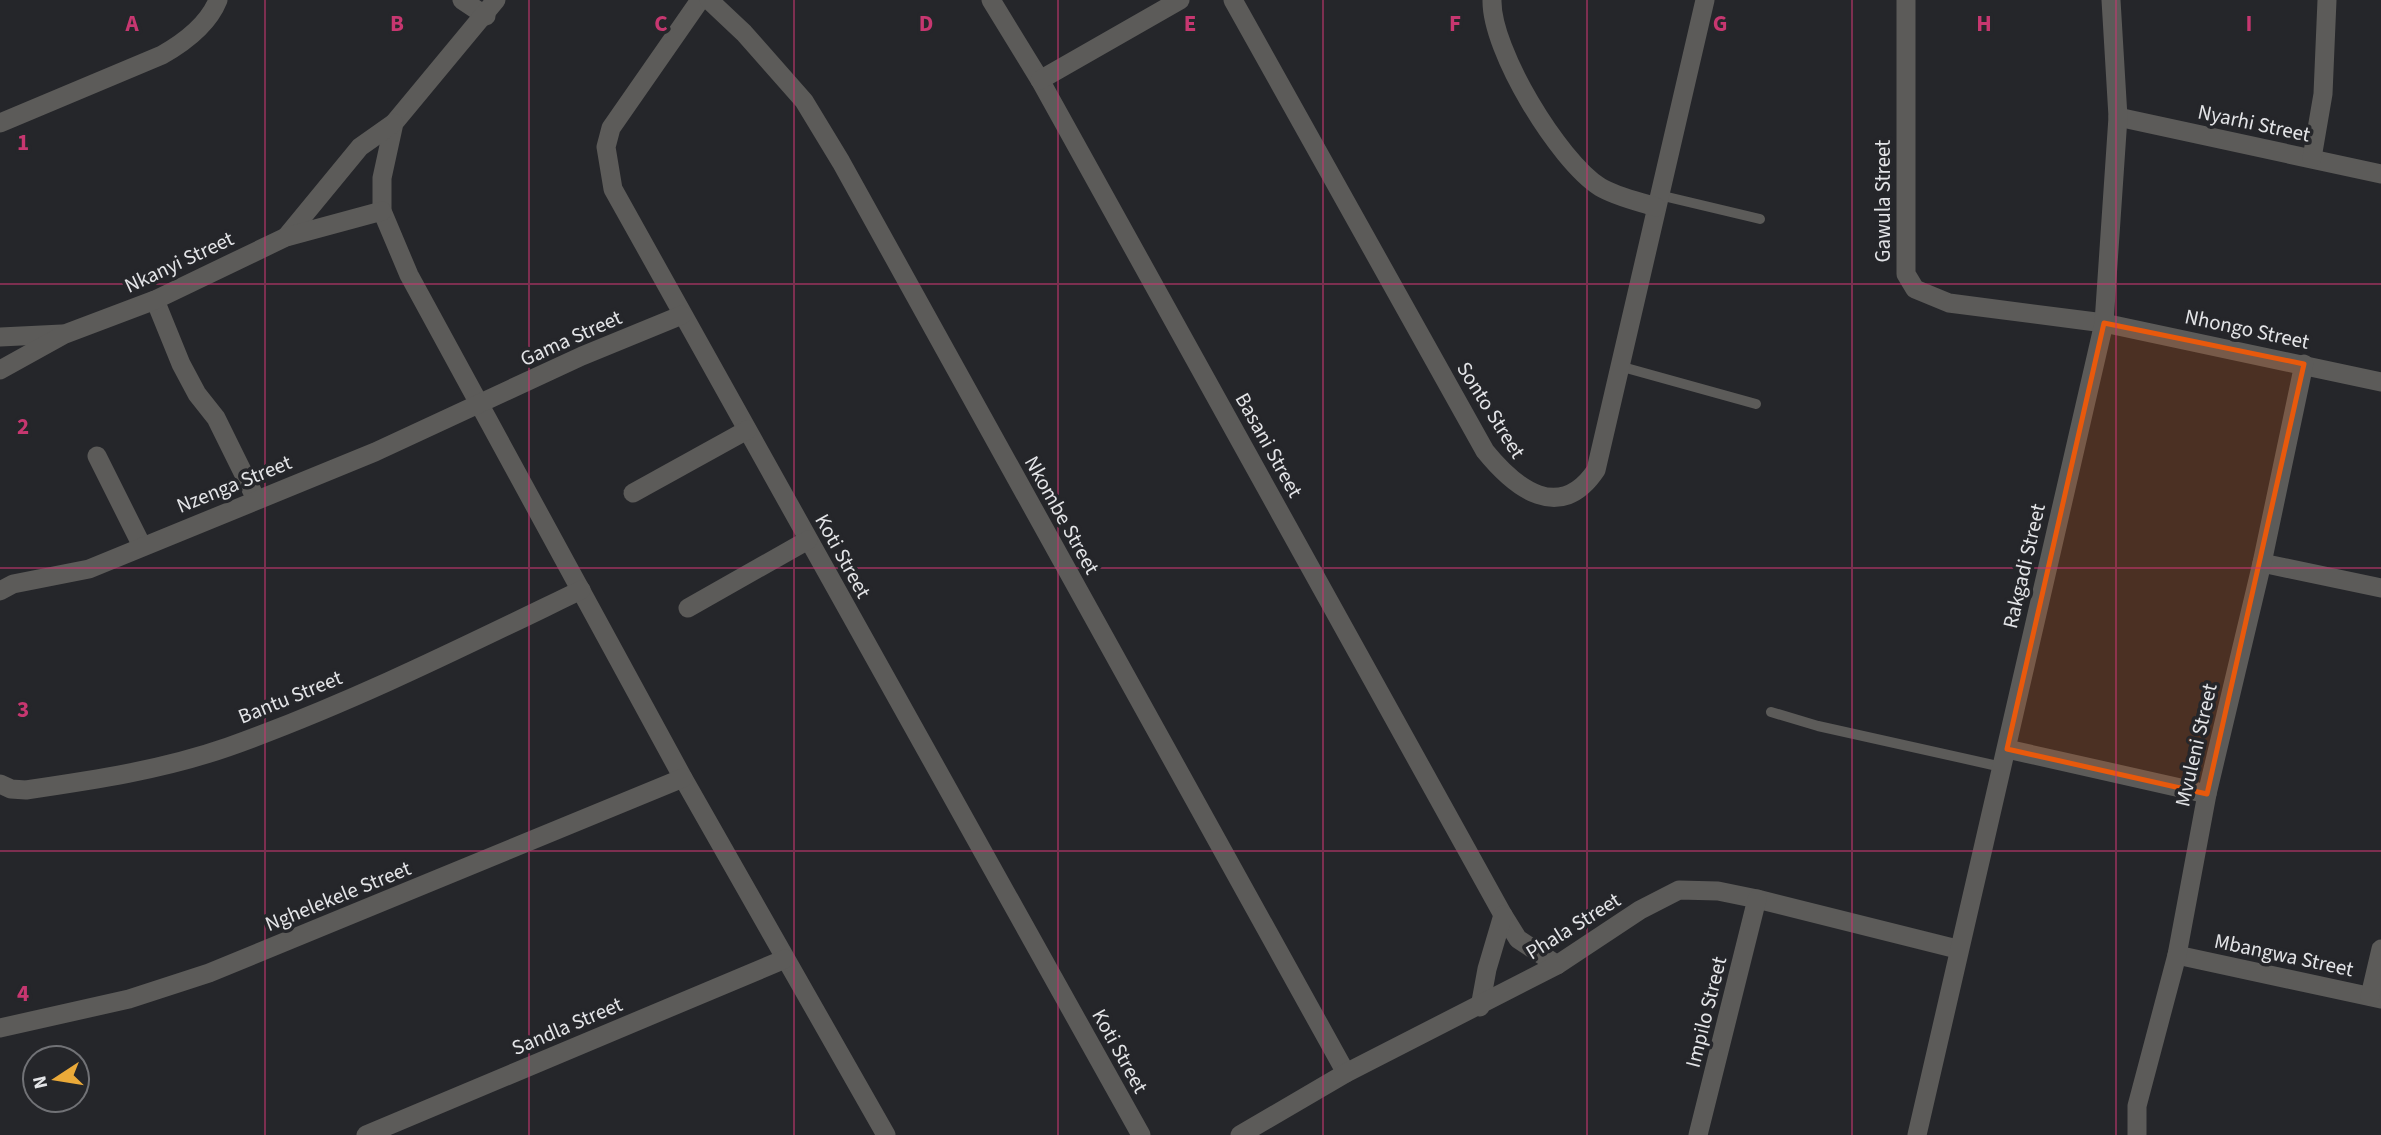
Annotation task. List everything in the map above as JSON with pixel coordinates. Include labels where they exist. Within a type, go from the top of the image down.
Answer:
[{"type":"street","points":[[0,122],[173,50],[199,29],[218,0]]},
{"type":"street","points":[[286,237],[360,147],[394,123],[491,8],[462,0]]},
{"type":"street","name":"Koti Street","points":[[700,0],[611,128],[606,147],[607,167],[613,188],[1141,1135]]},
{"type":"street","name":"Nkombe Street","points":[[709,0],[744,33],[804,101],[841,162],[1346,1073]]},
{"type":"street","name":"Basani Street","points":[[991,0],[1040,80],[1503,915],[1518,939],[1557,965]]},
{"type":"street","points":[[1040,80],[1180,0]]},
{"type":"street","name":"Sonto Street","points":[[1233,0],[1485,451],[1506,477],[1527,491],[1554,497],[1566,495],[1587,483],[1596,470],[1705,0]]},
{"type":"street","points":[[1492,0],[1496,36],[1537,113],[1563,148],[1599,186],[1616,195],[1657,201]]},
{"type":"street","name":"Gawula Street","points":[[1906,0],[1905,233],[1906,274],[1909,282],[1915,289],[1948,303],[2104,323]]},
{"type":"street","name":"Rakgadi Street","points":[[1917,1135],[1957,949],[2104,323],[2118,117],[2111,0]]},
{"type":"street","points":[[2312,158],[2323,93],[2327,0]]},
{"type":"street","name":"Nyarhi Street","points":[[2118,117],[2381,174]]},
{"type":"street","points":[[394,123],[382,178],[382,211],[409,275],[683,778],[886,1135]]},
{"type":"street","name":"Nkanyi Street","points":[[0,370],[65,334],[155,300],[286,237],[382,211]]},
{"type":"street","points":[[155,300],[197,394],[216,418],[256,499]]},
{"type":"street","name":"Gama Street","points":[[481,405],[582,356],[682,315]]},
{"type":"street","name":"Nhongo Street","points":[[2104,323],[2381,382]]},
{"type":"street","points":[[0,337],[65,334]]},
{"type":"street","name":"Mvuleni Street","points":[[2137,1135],[2137,1106],[2177,956],[2207,794],[2262,563],[2304,364]]},
{"type":"street","name":"Nzenga Street","points":[[0,591],[13,584],[89,569],[481,405]]},
{"type":"street","points":[[633,493],[747,430]]},
{"type":"street","points":[[97,456],[142,546]]},
{"type":"street","points":[[688,608],[808,540]]},
{"type":"street","points":[[2262,563],[2381,588]]},
{"type":"street","name":"Bantu Street","points":[[0,785],[26,790],[124,775],[226,747],[421,668],[581,590]]},
{"type":"street","points":[[2004,758],[2207,794]]},
{"type":"street","name":"Nghelekele Street","points":[[0,1028],[129,999],[209,972],[683,778]]},
{"type":"street","name":"Phala Street","points":[[1240,1135],[1346,1073],[1480,1007],[1557,965],[1640,910],[1671,893],[1690,889],[1757,899],[1957,949]]},
{"type":"street","name":"Impilo Street","points":[[1698,1135],[1757,899]]},
{"type":"street","points":[[1480,1007],[1487,969],[1503,915]]},
{"type":"street","points":[[2375,998],[2381,949]]},
{"type":"street","name":"Mbangwa Street","points":[[2177,956],[2375,998]]},
{"type":"street","name":"Sandla Street","points":[[366,1135],[785,959]]},
{"type":"lane","points":[[1657,201],[1760,219]]},
{"type":"lane","points":[[1619,366],[1756,404]]},
{"type":"lane","points":[[1771,712],[1818,726],[2004,758]]},
{"type":"highlighted area","points":[[2104,323],[2304,364],[2207,794],[2007,749]]}]
